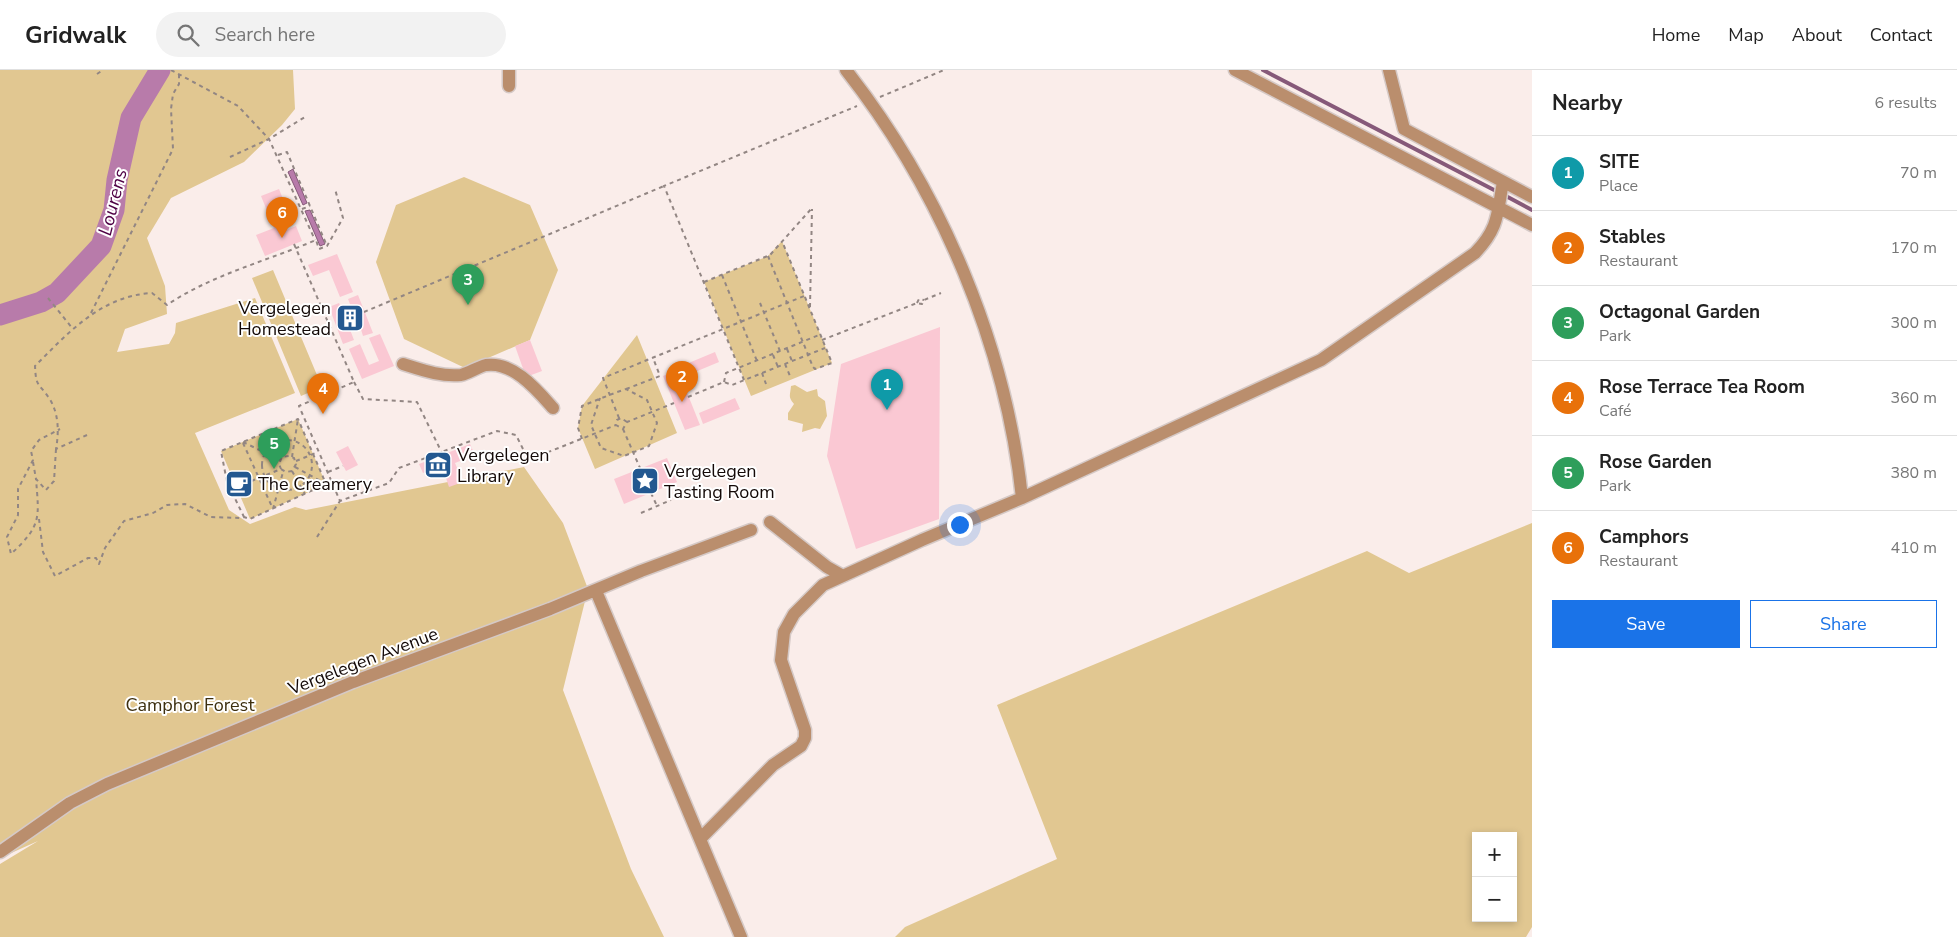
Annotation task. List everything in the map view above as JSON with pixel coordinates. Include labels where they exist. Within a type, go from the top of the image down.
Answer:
[{"type":"street","points":[[509,70],[509,86]]},
{"type":"street","points":[[846,70],[892,132],[942,225],[968,286],[985,329],[1002,389],[1018,463],[1022,498]]},
{"type":"street","points":[[1235,70],[1532,225]]},
{"type":"street","points":[[1389,70],[1404,129],[1532,197]]},
{"type":"street","points":[[700,838],[773,765],[798,748],[803,742],[805,730],[781,660],[782,641],[788,623],[794,614],[823,585],[1022,498],[1321,360],[1475,253],[1489,238],[1495,225],[1502,182]]},
{"type":"street","points":[[403,364],[439,374],[462,374],[486,365],[504,366],[533,386],[553,408]]},
{"type":"street","points":[[770,522],[827,567],[843,576]]},
{"type":"street","name":"Vergelegen Avenue","points":[[0,852],[70,803],[107,784],[353,682],[752,530]]},
{"type":"street","points":[[596,591],[742,937]]},
{"type":"path","points":[[97,74],[103,70]]},
{"type":"path","points":[[171,70],[238,106],[269,139],[278,155],[319,249],[327,246],[343,218],[336,189]]},
{"type":"path","points":[[364,312],[944,70]]},
{"type":"path","points":[[91,313],[173,149],[170,109],[179,84],[178,73]]},
{"type":"path","points":[[230,157],[269,139],[305,117]]},
{"type":"path","points":[[278,155],[287,152],[327,246]]},
{"type":"path","points":[[664,186],[744,380]]},
{"type":"path","points":[[302,209],[310,206]]},
{"type":"path","points":[[704,282],[768,256],[812,208],[810,309]]},
{"type":"path","points":[[36,479],[46,490],[54,481],[56,449],[60,429],[50,399],[36,384],[35,366],[91,313],[139,294],[152,293],[167,305],[252,263],[296,249],[316,240]]},
{"type":"path","points":[[768,256],[815,369],[832,363],[782,241]]},
{"type":"path","points":[[294,244],[363,399],[417,402],[442,453]]},
{"type":"path","points":[[722,275],[757,360]]},
{"type":"path","points":[[822,340],[917,303],[922,304],[924,300],[941,293]]},
{"type":"path","points":[[317,537],[340,501],[389,483],[399,468],[497,431],[516,435],[524,451],[536,457],[616,425],[619,418],[603,378],[804,296]]},
{"type":"path","points":[[48,298],[73,329]]},
{"type":"path","points":[[760,303],[780,351]]},
{"type":"path","points":[[332,327],[335,324]]},
{"type":"path","points":[[724,382],[726,373],[820,335]]},
{"type":"path","points":[[787,348],[792,361]]},
{"type":"path","points":[[688,397],[724,382],[732,386],[825,348]]},
{"type":"path","points":[[773,354],[778,367]]},
{"type":"path","points":[[582,439],[578,428],[582,406],[660,376],[652,358]]},
{"type":"path","points":[[785,364],[790,376]]},
{"type":"path","points":[[762,373],[766,384]]},
{"type":"path","points":[[340,501],[299,406],[354,382]]},
{"type":"path","points":[[600,398],[592,424],[595,434],[601,448],[624,456],[649,446],[657,422],[647,400],[626,389]]},
{"type":"path","points":[[624,429],[627,422],[674,403]]},
{"type":"path","points":[[244,517],[234,492],[227,482],[221,451],[298,418]]},
{"type":"path","points":[[292,457],[298,418]]},
{"type":"path","points":[[298,418],[326,484]]},
{"type":"path","points":[[619,418],[624,418],[627,422]]},
{"type":"path","points":[[616,425],[624,429],[640,468]]},
{"type":"path","points":[[60,429],[39,440],[31,451],[36,479],[38,519],[43,552],[55,576],[88,558],[96,558],[99,564],[105,548],[124,520],[153,513],[167,505],[185,504],[212,517],[244,517],[250,519],[326,484]]},
{"type":"path","points":[[273,429],[285,456]]},
{"type":"path","points":[[56,449],[87,436]]},
{"type":"path","points":[[294,441],[305,447],[310,456],[312,465],[310,475],[301,486],[288,490],[279,488],[271,484],[265,476],[262,463],[265,452],[278,442],[294,441]]},
{"type":"path","points":[[243,442],[280,460]]},
{"type":"path","points":[[243,442],[274,509]]},
{"type":"path","points":[[296,461],[318,452]]},
{"type":"path","points":[[280,460],[285,456],[292,457],[296,461]]},
{"type":"path","points":[[33,460],[18,489],[18,515],[7,537],[11,554],[26,540],[38,519]]},
{"type":"path","points":[[274,509],[282,470],[280,460]]},
{"type":"path","points":[[292,471],[296,461]]},
{"type":"path","points":[[328,472],[343,466]]},
{"type":"path","points":[[295,467],[326,484]]},
{"type":"path","points":[[244,484],[282,470],[292,471]]},
{"type":"path","points":[[292,471],[305,494]]},
{"type":"path","points":[[651,493],[657,506]]},
{"type":"path","points":[[641,513],[671,500]]},
{"type":"green space","name":"Camphor Forest","points":[[0,70],[293,70],[295,109],[282,125],[244,162],[171,198],[147,238],[165,286],[167,314],[125,329],[117,352],[169,344],[175,333],[176,323],[255,298],[295,393],[195,433],[229,510],[250,524],[295,507],[306,510],[524,467],[563,523],[588,589],[563,690],[631,869],[664,937],[0,937],[0,864],[38,841],[0,858]]},
{"type":"green space","points":[[464,177],[530,205],[558,270],[530,340],[465,368],[404,339],[376,262],[396,205]]},
{"type":"green space","points":[[782,241],[832,363],[751,396],[704,282],[768,256]]},
{"type":"green space","points":[[273,270],[322,387],[301,396],[252,278]]},
{"type":"green space","points":[[637,335],[677,433],[595,469],[578,428],[582,406]]},
{"type":"green space","points":[[795,385],[807,392],[817,389],[818,396],[825,401],[827,416],[820,429],[815,428],[802,432],[803,424],[788,420],[788,413],[794,404],[790,398],[791,386]]},
{"type":"green space","points":[[298,419],[326,484],[250,519],[221,451]]},
{"type":"green space","points":[[1532,523],[1532,927],[1526,937],[895,937],[905,927],[1057,859],[997,705],[1367,551],[1409,573]]},
{"type":"shaded area","points":[[293,169],[307,203],[303,205],[288,172]]},
{"type":"shaded area","points":[[310,210],[325,244],[320,246],[305,211]]},
{"type":"building","points":[[279,189],[283,199],[271,204],[275,216],[290,210],[294,220],[282,225],[284,231],[296,226],[302,241],[265,256],[256,235],[274,228],[261,196]]},
{"type":"building","points":[[337,254],[353,292],[340,297],[329,270],[313,276],[308,265]]},
{"type":"building","name":"Vergelegen Homestead","points":[[358,295],[373,333],[363,336],[359,323],[349,327],[354,340],[343,344],[329,307],[339,303],[343,313],[352,309],[348,299]]},
{"type":"building","points":[[940,327],[939,519],[856,549],[827,456],[841,364]]},
{"type":"building","points":[[380,334],[394,366],[362,379],[349,349],[360,344],[369,365],[379,361],[369,338]]},
{"type":"building","points":[[530,340],[542,371],[526,377],[515,346]]},
{"type":"building","points":[[715,352],[719,362],[683,377],[679,367]]},
{"type":"building","points":[[678,370],[700,425],[685,430],[663,376]]},
{"type":"building","points":[[735,398],[740,409],[703,424],[699,413]]},
{"type":"building","name":"Vergelegen Library","points":[[470,444],[475,455],[455,463],[463,482],[449,487],[442,466],[423,473],[419,464]]},
{"type":"building","points":[[348,446],[358,465],[346,471],[336,452]]},
{"type":"building","points":[[667,458],[677,482],[624,504],[614,479]]},
{"type":"building","points":[[242,479],[248,493],[238,498],[231,483]]},
{"type":"waterway","name":"Lourens","points":[[0,315],[41,302],[57,293],[101,246],[114,210],[117,180],[131,118],[160,70]]},
{"type":"waterway","points":[[1263,70],[1496,191]]},
{"type":"waterway","points":[[1504,195],[1532,210]]},
{"type":"place","name":"Camphors","points":[[282,238]]},
{"type":"place","name":"Octagonal Garden","points":[[468,305]]},
{"type":"place","name":"Vergelegen Homestead","points":[[350,318]]},
{"type":"place","name":"Stables","points":[[682,402]]},
{"type":"place","name":"SITE","points":[[887,410]]},
{"type":"place","name":"Rose Terrace Tea Room","points":[[323,414]]},
{"type":"place","name":"Vergelegen Library","points":[[438,465]]},
{"type":"place","name":"Rose Garden","points":[[274,469]]},
{"type":"place","name":"Vergelegen Tasting Room","points":[[645,481]]},
{"type":"place","name":"The Creamery","points":[[239,484]]}]
